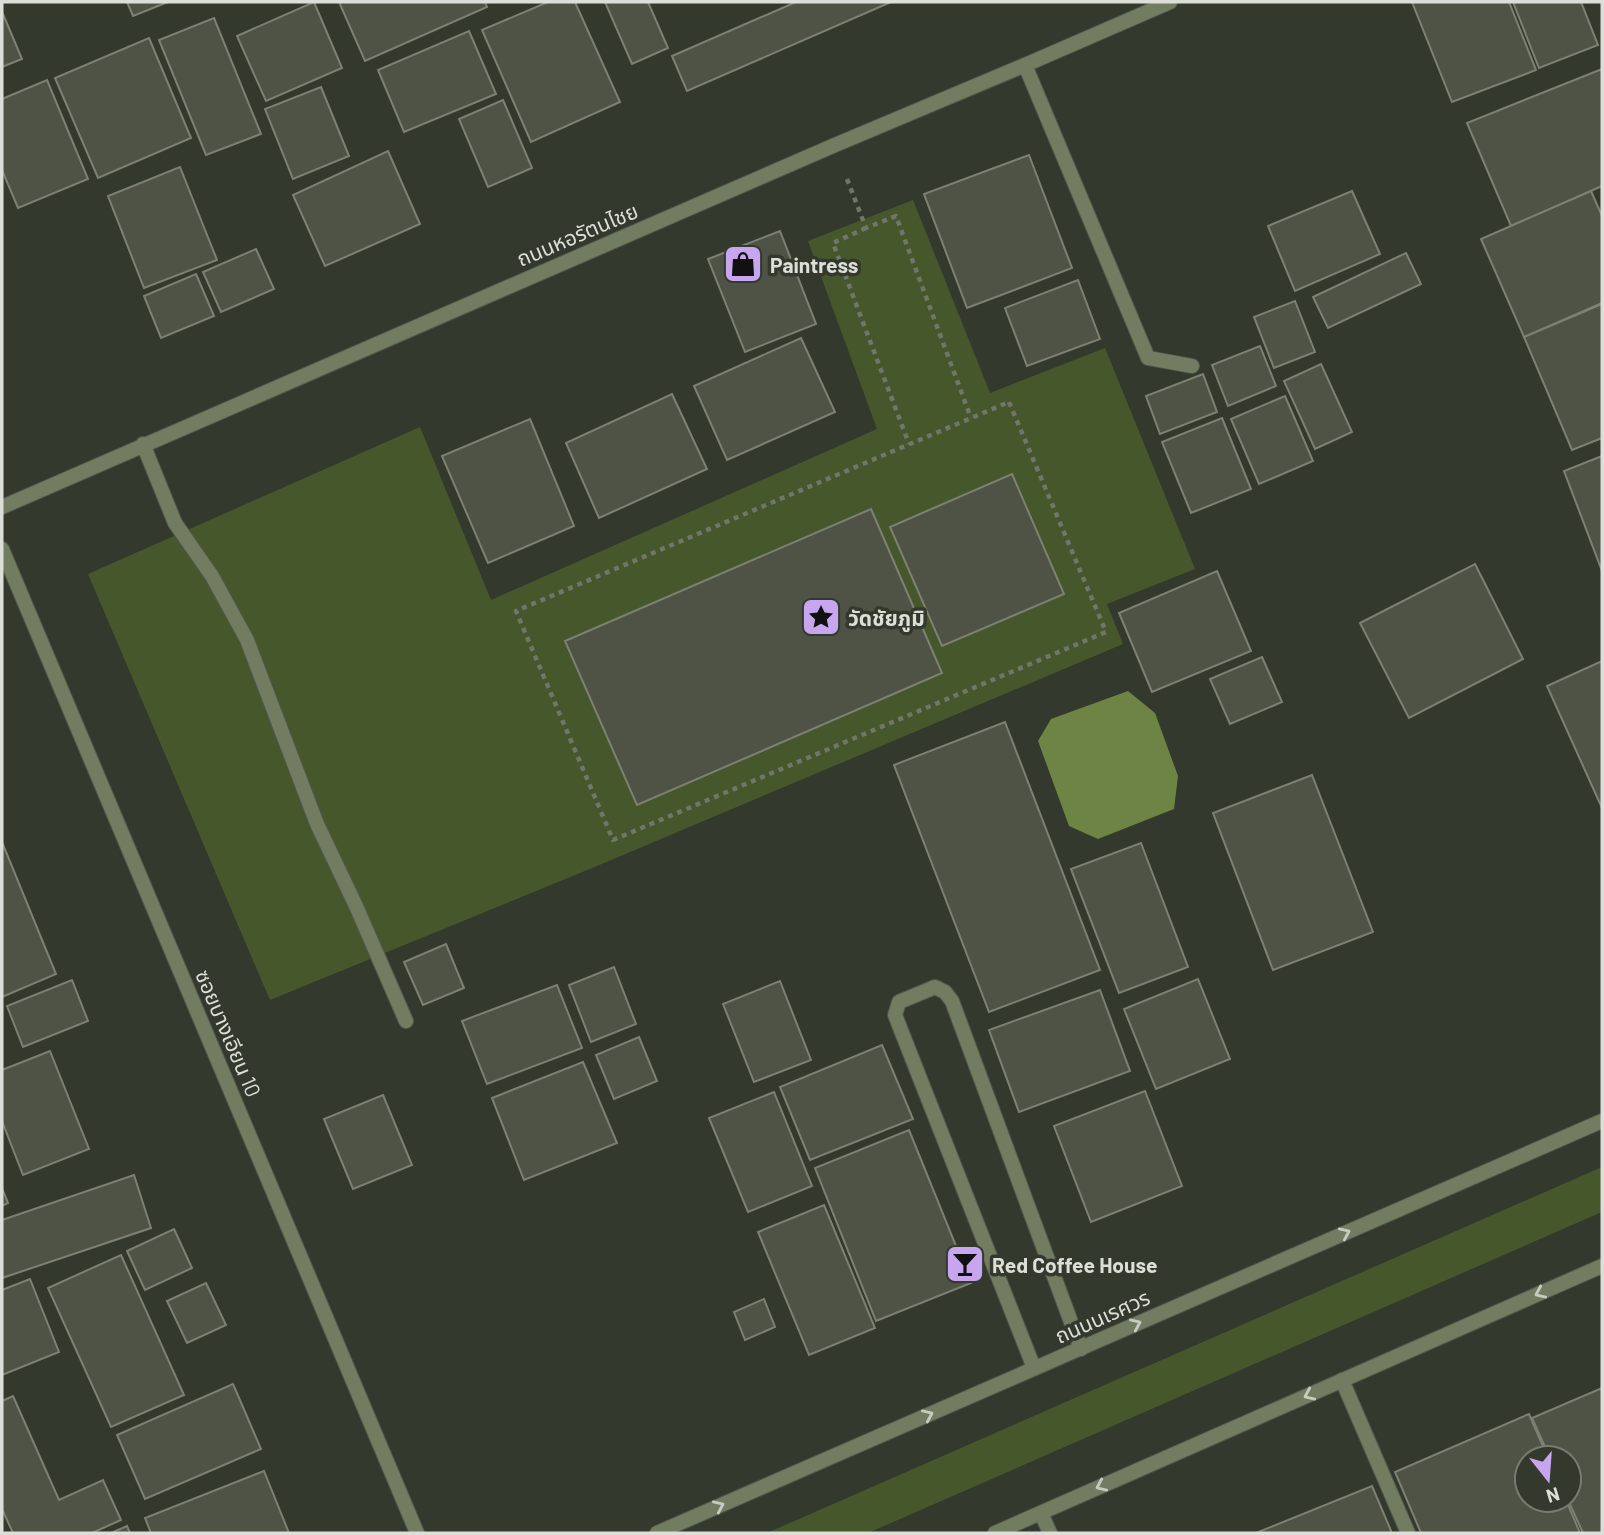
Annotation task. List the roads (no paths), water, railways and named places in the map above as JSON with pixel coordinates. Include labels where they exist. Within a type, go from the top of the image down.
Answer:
[{"type":"street","name":"ถนนหอรัตนไชย","points":[[2,506],[1170,2]]},
{"type":"street","points":[[1025,65],[1148,358],[1192,366]]},
{"type":"street","points":[[144,444],[175,523],[212,576],[247,640],[317,824],[406,1021]]},
{"type":"street","name":"ซอยบางเอียน 10","points":[[2,549],[417,1533]]},
{"type":"street","points":[[1034,1368],[895,1015],[899,1002],[934,987],[945,992],[952,1001],[1081,1349]]},
{"type":"street","name":"ถนนนเรศวร","points":[[657,1533],[1602,1121]]},
{"type":"street","points":[[995,1533],[1602,1266]]},
{"type":"street","points":[[1342,1380],[1408,1533]]},
{"type":"street","points":[[1041,1513],[1050,1533]]},
{"type":"place","name":"Paintress","points":[[743,264]]},
{"type":"place","name":"วัดชัยภูมิ","points":[[821,617]]},
{"type":"place","name":"Red Coffee House","points":[[965,1264]]}]
